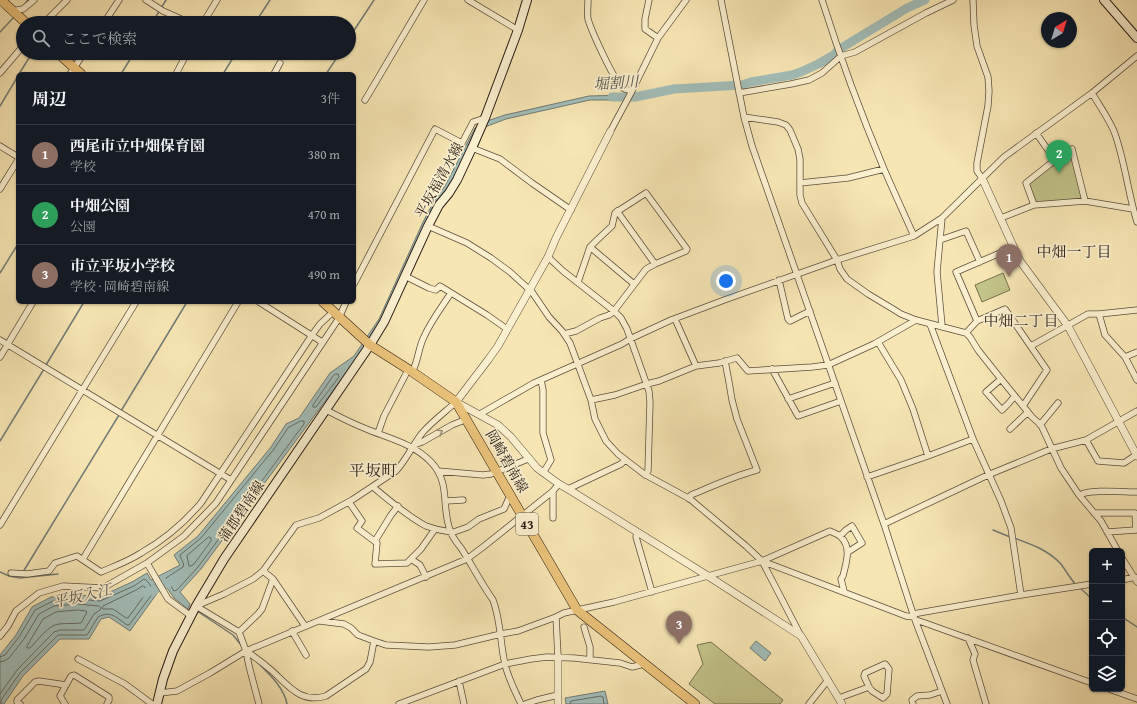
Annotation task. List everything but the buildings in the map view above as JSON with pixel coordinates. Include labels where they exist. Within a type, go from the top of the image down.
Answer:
[{"type":"main road","points":[[1,0],[18,16]]},
{"type":"main road","name":"平坂福清水線","points":[[368,344],[384,322],[428,226],[439,205],[457,180],[472,148],[485,118],[518,30],[527,0]]},
{"type":"main road","points":[[1104,0],[1137,38]]},
{"type":"main road","points":[[64,60],[75,72]]},
{"type":"main road","name":"岡崎碧南線","points":[[324,304],[368,344],[456,402],[577,610],[695,704]]},
{"type":"main road","name":"蒲郡碧南線","points":[[157,704],[163,679],[173,651],[196,606],[224,560],[326,410],[368,344]]},
{"type":"street","points":[[12,10],[23,9],[34,0]]},
{"type":"street","points":[[51,16],[67,0]]},
{"type":"street","points":[[109,16],[119,0]]},
{"type":"street","points":[[146,0],[174,16]]},
{"type":"street","points":[[207,16],[217,0]]},
{"type":"street","points":[[365,100],[424,0]]},
{"type":"street","points":[[468,0],[518,30]]},
{"type":"street","points":[[588,0],[588,16],[591,29],[603,55],[619,84],[624,89],[632,91]]},
{"type":"street","points":[[649,0],[645,19],[645,29],[658,38]]},
{"type":"street","points":[[196,606],[253,579],[263,571],[296,525],[319,518],[349,502],[374,487],[396,471],[402,465],[424,431],[456,402],[488,360],[530,289],[548,257],[658,38],[686,0]]},
{"type":"street","points":[[721,0],[744,117],[752,146],[915,617],[947,704]]},
{"type":"street","points":[[822,0],[841,56],[884,168],[914,236]]},
{"type":"street","points":[[739,93],[809,80],[822,73],[841,56],[855,52],[920,16],[954,0]]},
{"type":"street","points":[[973,0],[977,46],[988,77],[990,91],[977,163],[977,171],[982,178],[1020,261],[1068,326],[1137,456],[1124,463],[1098,462],[1086,440]]},
{"type":"street","points":[[0,73],[16,54]]},
{"type":"street","points":[[480,414],[534,383],[622,344],[675,318],[837,260],[914,236],[942,218],[1004,158],[1092,93],[1137,56]]},
{"type":"street","points":[[75,72],[81,60]]},
{"type":"street","points":[[177,72],[183,60]]},
{"type":"street","points":[[275,72],[280,63]]},
{"type":"street","points":[[1092,93],[1114,132],[1126,170],[1136,218]]},
{"type":"street","points":[[744,117],[778,122],[786,125],[790,130],[798,149],[800,195],[802,203],[837,260],[840,269],[847,278],[868,294],[897,311],[916,320],[966,333],[972,339],[978,350],[1040,425],[1061,468],[1101,521],[1116,548]]},
{"type":"street","points":[[356,280],[435,129],[462,143],[473,122],[485,118]]},
{"type":"street","points":[[1036,133],[1055,160]]},
{"type":"street","points":[[0,146],[16,157]]},
{"type":"street","points":[[472,148],[500,159],[571,210]]},
{"type":"street","points":[[1034,205],[1026,183],[1055,160],[1072,150],[1085,201]]},
{"type":"street","points":[[0,189],[16,161]]},
{"type":"street","points":[[800,183],[848,178],[884,168]]},
{"type":"street","points":[[564,334],[609,315],[614,311],[646,269],[686,251],[687,249],[646,193],[615,213],[612,226],[590,247],[578,282]]},
{"type":"street","points":[[1001,218],[1034,205],[1085,201],[1133,209]]},
{"type":"street","points":[[617,211],[655,264]]},
{"type":"street","points":[[942,218],[937,272],[942,326]]},
{"type":"street","points":[[428,226],[467,243],[491,258],[530,289],[549,317],[570,343],[591,400],[595,419],[611,448],[646,475],[689,499],[762,561],[801,636],[841,701],[869,687]]},
{"type":"street","points":[[940,240],[966,231],[980,262]]},
{"type":"street","points":[[590,247],[634,284]]},
{"type":"street","points":[[977,321],[956,272],[1014,247]]},
{"type":"street","points":[[548,257],[563,271],[614,311],[621,318],[627,329],[647,384],[650,402],[648,471],[646,475]]},
{"type":"street","points":[[405,276],[429,288],[436,290],[440,286],[507,329]]},
{"type":"street","points":[[779,280],[788,319],[790,321],[810,310]]},
{"type":"street","points":[[378,433],[384,416],[418,360],[422,340],[429,326],[451,293]]},
{"type":"street","points":[[0,357],[32,304]]},
{"type":"street","points":[[0,524],[135,304]]},
{"type":"street","points":[[83,559],[237,304]]},
{"type":"street","points":[[261,304],[322,342]]},
{"type":"street","points":[[0,636],[8,626],[16,611],[39,592],[63,586],[103,588],[147,563],[184,536],[201,520],[216,503],[322,342],[336,315],[344,304]]},
{"type":"street","points":[[966,333],[977,321],[1005,309],[1047,370],[1023,406]]},
{"type":"street","points":[[1031,346],[1088,314],[1137,310]]},
{"type":"street","points":[[1099,314],[1105,335],[1125,357],[1137,380]]},
{"type":"street","points":[[11,573],[27,574],[50,571],[55,563],[78,556],[101,572],[141,554],[171,533],[190,516],[200,503],[320,324],[336,315]]},
{"type":"street","points":[[675,318],[696,366]]},
{"type":"street","points":[[591,400],[616,395],[659,381],[696,366],[737,358],[748,371],[828,365],[878,342],[916,320]]},
{"type":"street","points":[[930,324],[973,439],[1001,501],[1011,528],[1021,595]]},
{"type":"street","points":[[0,340],[231,480]]},
{"type":"street","points":[[878,342],[901,380],[913,409],[928,456]]},
{"type":"street","points":[[1125,357],[1137,352]]},
{"type":"street","points":[[689,499],[691,496],[729,479],[757,470],[732,400],[725,361]]},
{"type":"street","points":[[772,369],[798,416],[841,401]]},
{"type":"street","points":[[1001,379],[986,392],[1002,410],[1015,396]]},
{"type":"street","points":[[541,380],[543,390],[543,433],[551,460],[543,473]]},
{"type":"street","points":[[788,399],[835,383]]},
{"type":"street","points":[[456,402],[480,414],[506,431],[528,459],[543,473],[801,636]]},
{"type":"street","points":[[1040,425],[1058,403]]},
{"type":"street","points":[[326,410],[363,428],[413,446],[431,461],[438,471],[444,487],[451,533],[496,607],[505,664],[512,686],[521,704]]},
{"type":"street","points":[[884,524],[988,475],[1051,449],[1086,440],[1137,411]]},
{"type":"street","points":[[1010,429],[1028,412]]},
{"type":"street","points":[[413,446],[466,419]]},
{"type":"street","points":[[867,477],[973,439]]},
{"type":"street","points":[[438,471],[484,475],[497,472],[528,459]]},
{"type":"street","points":[[568,489],[621,464],[625,460]]},
{"type":"street","points":[[160,693],[177,691],[246,651],[467,559],[488,544],[560,484]]},
{"type":"street","points":[[374,487],[420,522],[435,529],[451,533],[468,526],[479,519],[504,509],[508,500],[512,498]]},
{"type":"street","points":[[553,491],[553,518]]},
{"type":"street","points":[[1080,495],[1083,493],[1100,492],[1136,492]]},
{"type":"street","points":[[446,501],[463,500]]},
{"type":"street","points":[[349,502],[362,521],[357,528],[378,543],[375,564],[406,564],[421,549],[435,529]]},
{"type":"street","points":[[375,541],[398,506]]},
{"type":"street","points":[[1094,513],[1135,513],[1136,530],[1107,532]]},
{"type":"street","points":[[840,536],[852,526],[862,543],[848,552]]},
{"type":"street","points":[[320,621],[344,624],[358,635],[374,642],[386,645],[436,647],[455,645],[500,634],[518,632],[564,613],[614,602],[762,561],[830,531],[840,536],[848,552],[841,579],[844,591]]},
{"type":"street","points":[[637,532],[636,536],[652,592]]},
{"type":"street","points":[[411,560],[420,565],[426,577]]},
{"type":"street","points":[[762,561],[844,591],[906,616],[915,617],[1089,682]]},
{"type":"street","points":[[1125,562],[1136,579],[1125,580]]},
{"type":"street","points":[[147,563],[168,599],[191,616]]},
{"type":"street","points":[[263,571],[273,579],[305,626]]},
{"type":"street","points":[[239,632],[262,609],[273,579]]},
{"type":"street","points":[[915,617],[1021,595],[1089,584]]},
{"type":"street","points":[[196,606],[239,632],[246,651],[248,666],[259,704]]},
{"type":"street","points":[[556,617],[558,704]]},
{"type":"street","points":[[584,627],[591,652],[590,659]]},
{"type":"street","points":[[292,631],[306,655]]},
{"type":"street","points":[[968,638],[975,654],[973,660],[986,704]]},
{"type":"street","points":[[246,651],[272,670],[291,690],[303,697],[321,698],[366,669],[370,662],[374,642]]},
{"type":"street","points":[[620,663],[624,662],[632,653]]},
{"type":"street","points":[[398,704],[505,664],[531,659],[558,657],[590,659],[620,663],[632,667],[640,665],[642,662]]},
{"type":"street","points":[[78,659],[125,684],[152,704]]},
{"type":"street","points":[[885,664],[889,669],[887,694],[883,698],[872,691],[869,687],[864,676],[865,673],[885,664]]},
{"type":"street","points":[[65,704],[60,696],[71,676],[74,676],[108,697],[109,700],[107,704]]},
{"type":"street","points":[[809,704],[828,680]]},
{"type":"street","points":[[20,704],[17,700],[35,682],[39,681],[66,685]]},
{"type":"street","points":[[460,681],[464,704]]},
{"type":"street","points":[[913,704],[912,700],[918,696],[942,692]]},
{"type":"street","points":[[1117,692],[1137,699]]},
{"type":"street","points":[[525,704],[558,695]]},
{"type":"green space","points":[[1071,153],[1082,199],[1036,203],[1029,184],[1056,162]]},
{"type":"green space","points":[[1003,273],[1010,290],[982,302],[975,285]]},
{"type":"green space","points":[[711,642],[783,700],[780,704],[715,704],[689,684],[703,664],[697,645]]},
{"type":"water","points":[[625,95],[623,100],[590,100],[506,119],[485,127],[449,188],[382,322],[201,569],[180,592],[190,604],[188,609],[174,598],[163,582],[154,585],[158,592],[130,631],[109,617],[101,619],[89,639],[60,639],[23,676],[4,704],[0,704],[0,655],[16,635],[32,607],[51,597],[78,595],[99,597],[132,582],[147,573],[151,580],[180,565],[174,555],[198,536],[271,447],[286,424],[299,418],[330,373],[354,356],[379,319],[423,222],[433,203],[445,186],[475,128],[487,121],[505,115],[589,96]]},
{"type":"water","points":[[756,641],[771,653],[765,661],[750,648]]},
{"type":"water","points":[[605,691],[608,704],[566,704],[565,698]]},
{"type":"waterway","points":[[24,5],[28,0]]},
{"type":"waterway","points":[[156,16],[166,0]]},
{"type":"waterway","points":[[260,16],[270,0]]},
{"type":"waterway","points":[[356,27],[374,0]]},
{"type":"waterway","name":"堀割川","points":[[612,97],[635,97],[674,89],[742,85],[792,75],[818,64],[834,55],[838,50],[907,8],[925,0]]},
{"type":"waterway","points":[[0,32],[14,17]]},
{"type":"waterway","points":[[20,72],[28,60]]},
{"type":"waterway","points":[[122,72],[130,60]]},
{"type":"waterway","points":[[224,72],[232,60]]},
{"type":"waterway","points":[[327,72],[335,60]]},
{"type":"waterway","points":[[0,106],[16,79]]},
{"type":"waterway","points":[[0,273],[16,247]]},
{"type":"waterway","points":[[46,365],[83,304]]},
{"type":"waterway","points":[[121,411],[186,304]]},
{"type":"waterway","points":[[0,441],[44,369]]},
{"type":"waterway","points":[[23,572],[119,415]]},
{"type":"waterway","points":[[993,530],[1010,537]]},
{"type":"waterway","points":[[1014,538],[1033,545],[1051,555],[1061,564],[1076,585]]},
{"type":"waterway","points":[[0,572],[9,576],[20,578],[58,574]]},
{"type":"waterway","name":"平坂入江","points":[[144,593],[170,582]]},
{"type":"waterway","points":[[1079,587],[1089,596]]},
{"type":"waterway","points":[[197,611],[233,635],[241,645]]},
{"type":"waterway","points":[[1125,619],[1137,627]]},
{"type":"waterway","points":[[256,661],[279,686],[283,692],[287,704]]},
{"type":"place","name":"中畑公園","points":[[1059,173]]},
{"type":"place","name":"西尾市立中畑保育園","points":[[1009,277]]},
{"type":"place","name":"市立平坂小学校","points":[[679,644]]},
{"type":"district","name":"中畑一丁目","points":[[1074,252]]},
{"type":"district","name":"中畑二丁目","points":[[1021,321]]},
{"type":"district","name":"平坂町","points":[[373,470]]}]
